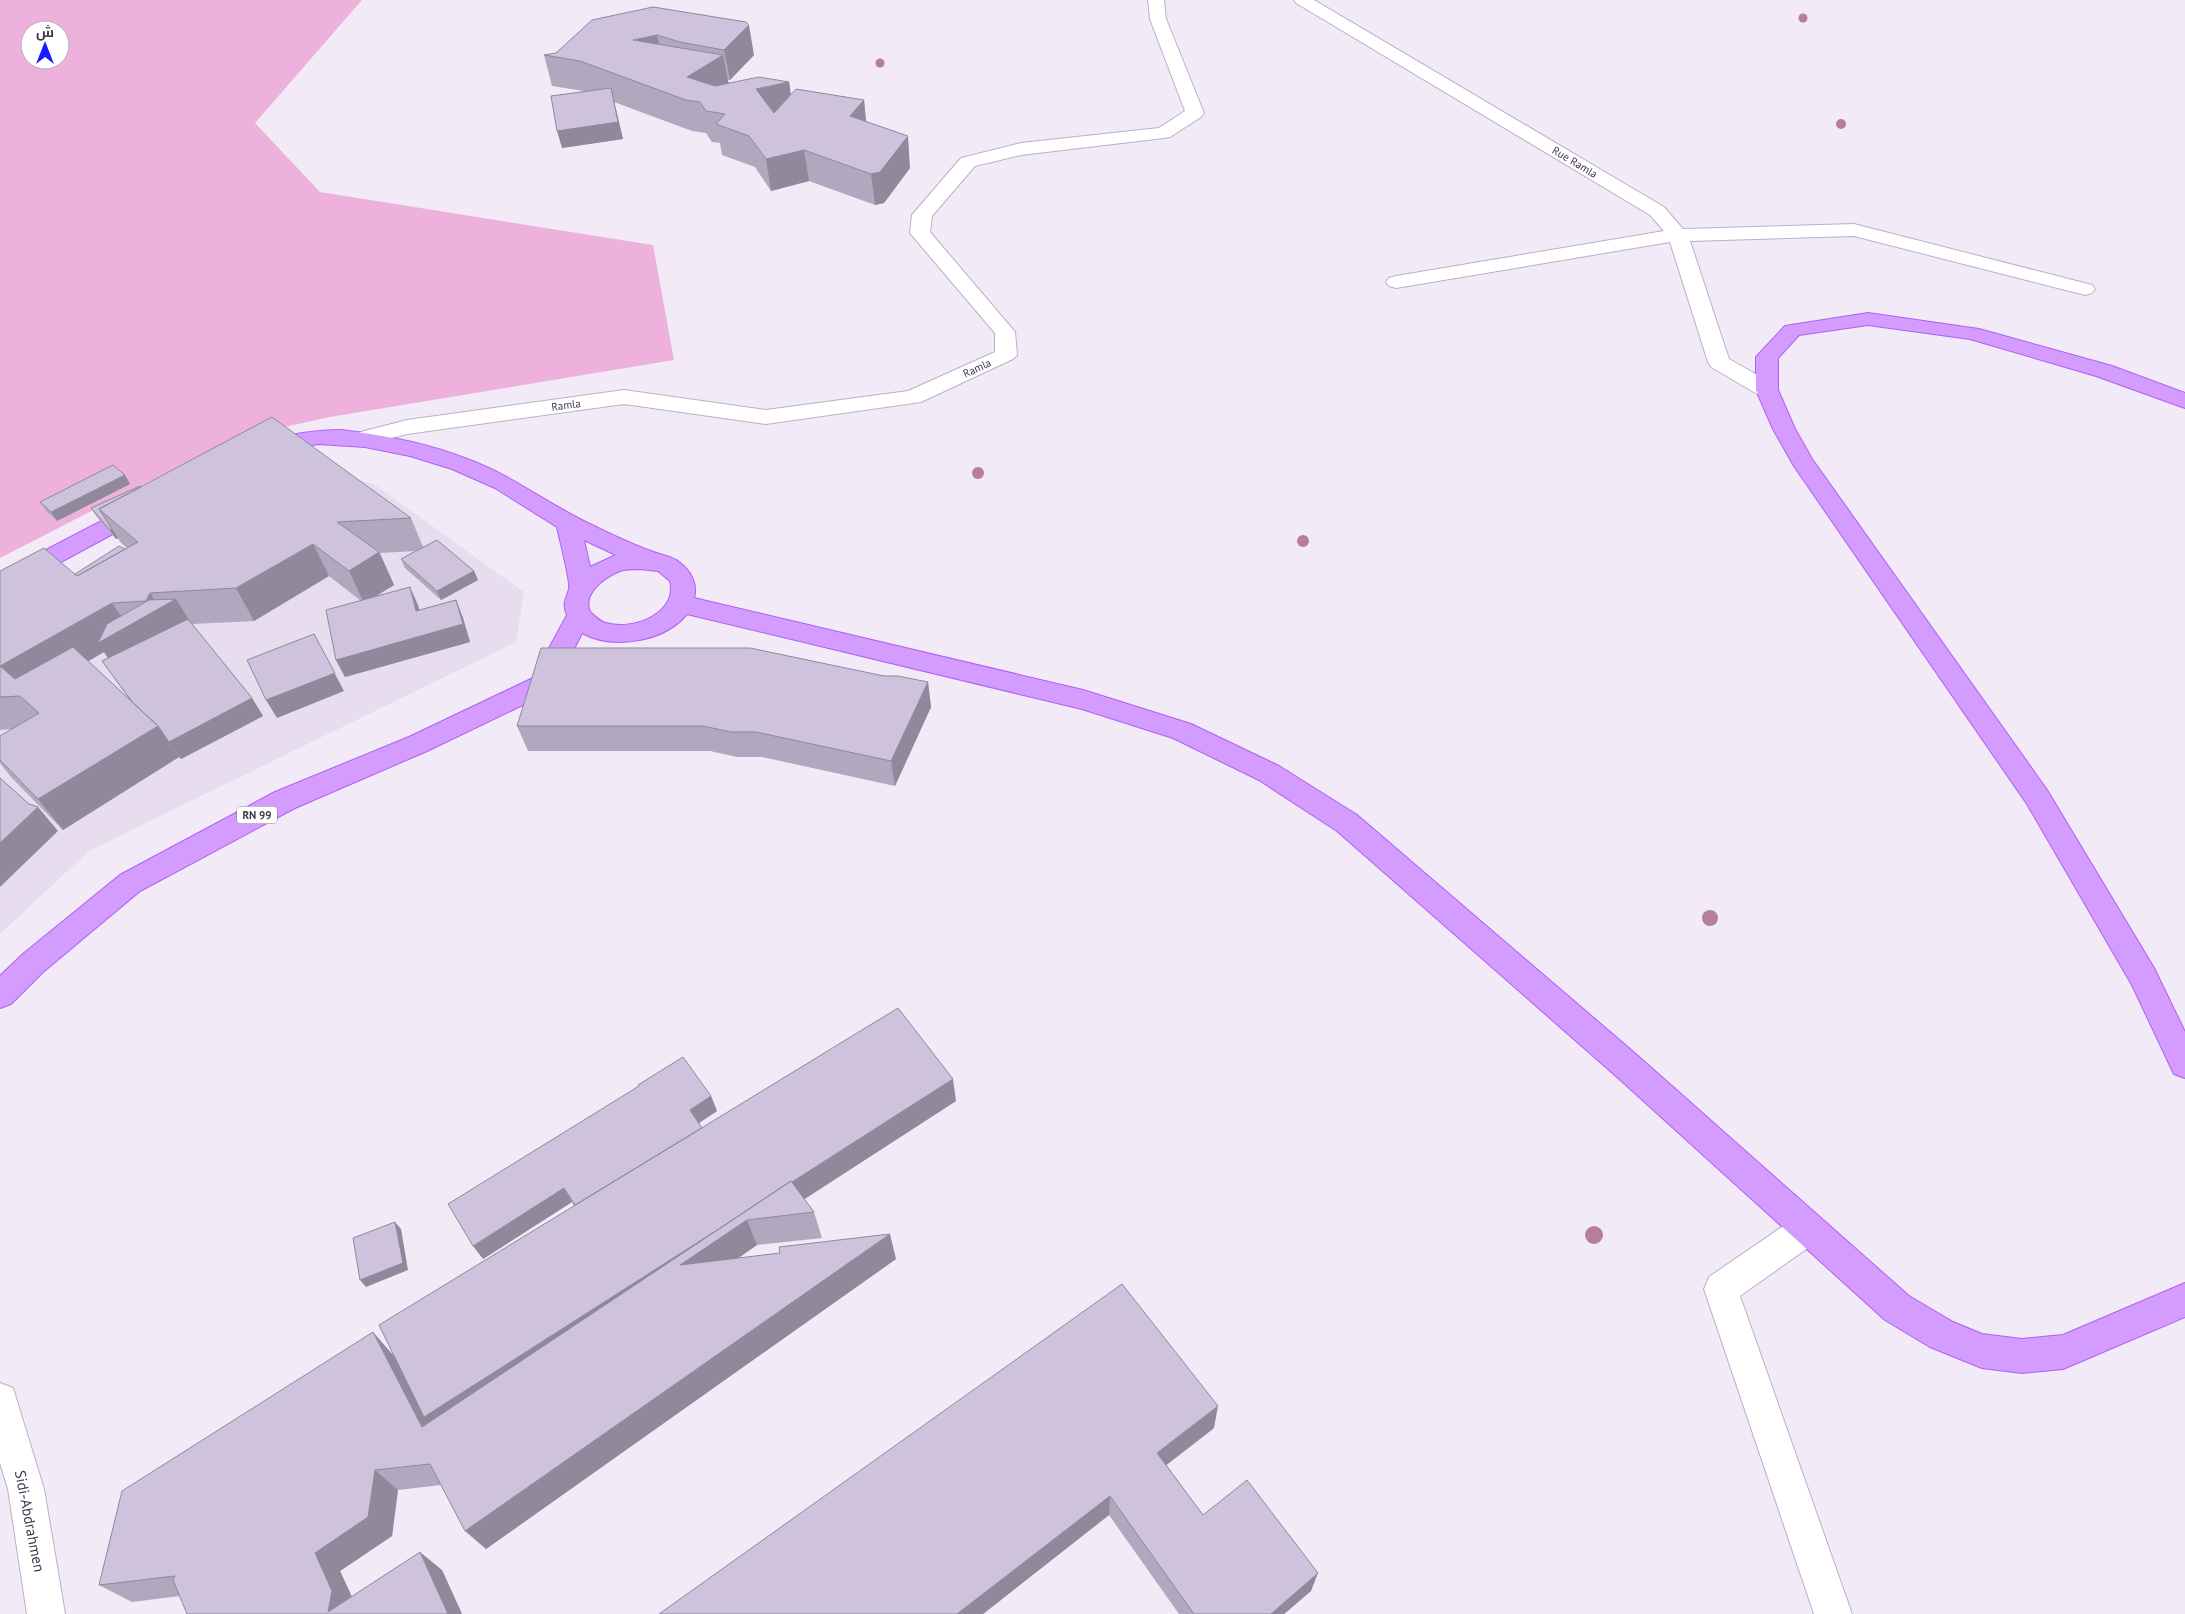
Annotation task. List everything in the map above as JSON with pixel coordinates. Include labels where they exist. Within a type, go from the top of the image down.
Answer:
[{"type":"main road","points":[[2185,401],[2104,372],[1972,334],[1868,319],[1792,330],[1767,357],[1767,390],[1784,429],[1802,461],[2037,796],[2143,977],[2185,1064]]},
{"type":"main road","points":[[242,457],[259,448],[315,437],[361,439],[442,457],[503,483],[568,524],[651,561],[668,566],[680,576],[684,589],[681,604],[670,616],[653,627],[633,633],[612,633],[598,630],[579,615],[576,606],[577,597],[582,587],[594,575],[612,565],[631,561],[651,561]]},
{"type":"main road","points":[[0,584],[159,500]]},
{"type":"main road","points":[[568,524],[582,587]]},
{"type":"main road","points":[[681,604],[1083,700],[1182,731],[1269,773],[1347,823],[1627,1066],[1897,1308],[1942,1335],[1982,1351],[2022,1356],[2063,1352],[2185,1300]]},
{"type":"main road","points":[[543,684],[579,615]]},
{"type":"main road","points":[[543,684],[612,633]]},
{"type":"main road","name":"RN 99","points":[[0,995],[33,963],[130,883],[285,800],[418,744],[543,684]]},
{"type":"street","name":"Ramla","points":[[361,439],[407,427],[624,397],[766,418],[913,397],[1006,355],[1004,332],[920,233],[922,215],[968,162],[1021,149],[1164,133],[1195,112],[1158,19],[1156,0]]},
{"type":"street","name":"Rue Ramla","points":[[1302,0],[1657,211],[1678,235],[1719,362],[1767,390]]},
{"type":"street","points":[[1396,282],[1678,235],[1854,230],[2085,289]]},
{"type":"street","points":[[1807,1229],[1721,1289],[1833,1614]]},
{"type":"street","name":"Sidi-Abdrahmen","points":[[0,1401],[26,1489],[46,1614]]},
{"type":"shaded area","points":[[0,0],[362,0],[255,123],[320,192],[653,245],[674,360],[330,417],[234,438],[0,558]]},
{"type":"shaded area","points":[[303,468],[374,484],[524,592],[516,642],[89,851],[0,934],[0,624]]},
{"type":"building","points":[[653,7],[746,22],[749,25],[724,50],[680,42],[657,35],[633,40],[723,55],[687,77],[715,86],[759,77],[789,82],[756,89],[774,113],[796,89],[864,100],[850,116],[908,136],[880,172],[871,174],[804,150],[766,159],[749,136],[716,124],[725,114],[706,111],[700,102],[686,100],[580,61],[544,55],[556,53],[592,20]]},
{"type":"building","points":[[611,88],[618,122],[557,131],[551,96]]},
{"type":"building","points":[[272,417],[411,518],[337,522],[379,552],[349,571],[313,544],[236,588],[150,593],[146,601],[112,603],[0,666],[0,571],[44,548],[77,576],[138,542],[99,509]]},
{"type":"building","points":[[113,465],[125,475],[51,512],[40,502]]},
{"type":"building","points":[[140,486],[99,509],[112,529],[110,530],[91,508]]},
{"type":"building","points":[[437,540],[474,571],[437,591],[401,559]]},
{"type":"building","points":[[119,546],[125,549],[77,576],[75,574]]},
{"type":"building","points":[[410,587],[416,611],[456,600],[463,624],[336,660],[326,610]]},
{"type":"building","points":[[176,599],[98,643],[107,624],[149,600]]},
{"type":"building","points":[[188,619],[252,698],[169,742],[158,726],[133,703],[102,661]]},
{"type":"building","points":[[314,634],[335,673],[266,700],[247,660]]},
{"type":"building","points":[[73,647],[158,726],[38,799],[0,760],[0,736],[39,713],[20,696],[0,697],[0,666],[15,679]]},
{"type":"building","points":[[541,648],[750,648],[884,676],[898,676],[928,682],[891,761],[756,732],[731,732],[703,726],[517,726]]},
{"type":"building","points":[[0,778],[29,804],[38,807],[0,843]]},
{"type":"building","points":[[898,1008],[953,1079],[424,1417],[379,1325]]},
{"type":"building","points":[[683,1057],[711,1096],[690,1110],[702,1128],[575,1205],[564,1188],[473,1246],[448,1204]]},
{"type":"building","points":[[791,1181],[814,1212],[747,1220],[680,1265],[780,1253],[779,1247],[890,1234],[465,1531],[430,1464],[375,1470],[368,1517],[315,1553],[332,1591],[328,1612],[420,1552],[448,1614],[187,1614],[173,1580],[175,1576],[99,1585],[122,1491],[373,1332],[422,1427]]},
{"type":"building","points":[[395,1222],[403,1263],[360,1280],[353,1238]]},
{"type":"building","points":[[1122,1284],[1218,1406],[1157,1453],[1203,1515],[1247,1480],[1318,1573],[1271,1614],[1194,1614],[1110,1496],[957,1614],[659,1614]]}]
